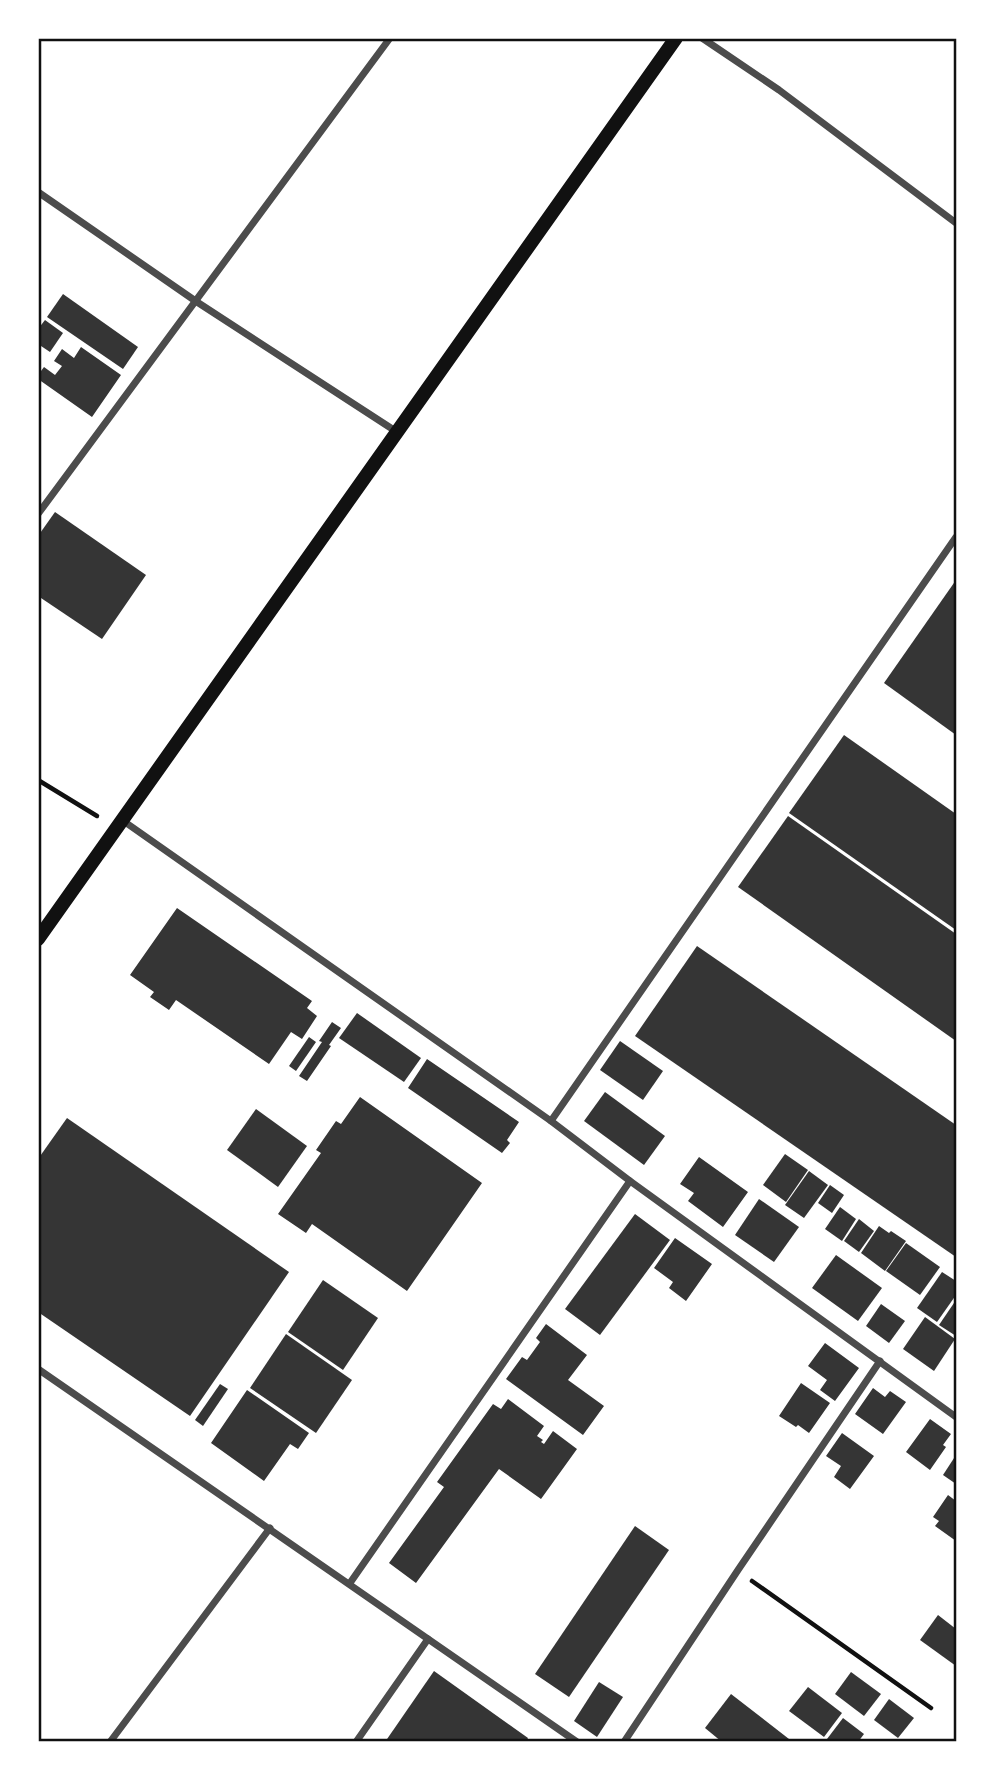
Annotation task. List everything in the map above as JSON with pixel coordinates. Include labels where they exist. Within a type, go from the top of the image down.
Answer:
[{"type":"main road","points":[[38,939],[676,38]]},
{"type":"street","points":[[38,514],[390,38]]},
{"type":"street","points":[[702,38],[779,90],[957,223]]},
{"type":"street","points":[[38,192],[197,302],[397,432]]},
{"type":"street","points":[[551,1121],[957,537]]},
{"type":"street","points":[[122,820],[551,1121],[957,1417]]},
{"type":"street","points":[[350,1583],[630,1181]]},
{"type":"street","points":[[624,1741],[880,1362]]},
{"type":"street","points":[[38,1369],[577,1741]]},
{"type":"street","points":[[110,1741],[270,1528]]},
{"type":"street","points":[[356,1741],[428,1640]]},
{"type":"path","points":[[38,780],[100,818],[95,825]]},
{"type":"path","points":[[738,1570],[930,1709]]},
{"type":"building","points":[[63,294],[138,347],[123,369],[47,317]]},
{"type":"building","points":[[45,320],[63,333],[50,352],[38,344],[38,329]]},
{"type":"building","points":[[81,347],[121,375],[92,417],[38,379],[44,367],[55,375],[62,366],[54,361],[62,349],[74,358]]},
{"type":"building","points":[[55,512],[146,575],[102,639],[38,596],[38,536]]},
{"type":"building","points":[[956,580],[956,735],[884,683]]},
{"type":"building","points":[[844,735],[956,814],[956,930],[789,813]]},
{"type":"building","points":[[788,816],[956,934],[956,1041],[738,887]]},
{"type":"building","points":[[177,908],[312,1001],[307,1008],[317,1016],[302,1039],[291,1032],[269,1064],[176,1000],[169,1010],[150,997],[154,992],[130,975]]},
{"type":"building","points":[[697,946],[956,1125],[956,1257],[635,1036]]},
{"type":"building","points":[[357,1013],[421,1058],[404,1082],[339,1038]]},
{"type":"building","points":[[332,1022],[341,1028],[307,1081],[299,1076]]},
{"type":"building","points":[[309,1037],[316,1042],[296,1071],[289,1066]]},
{"type":"building","points":[[620,1041],[663,1071],[643,1100],[600,1070]]},
{"type":"building","points":[[427,1059],[519,1122],[507,1140],[510,1143],[502,1153],[408,1088]]},
{"type":"building","points":[[605,1092],[665,1136],[644,1165],[584,1121]]},
{"type":"building","points":[[360,1097],[482,1183],[407,1291],[312,1224],[306,1233],[278,1214],[321,1153],[316,1150],[336,1121],[341,1124]]},
{"type":"building","points":[[256,1109],[307,1146],[278,1187],[227,1150]]},
{"type":"building","points":[[67,1118],[289,1272],[190,1416],[38,1312],[38,1159]]},
{"type":"building","points":[[785,1154],[808,1170],[786,1202],[763,1185]]},
{"type":"building","points":[[699,1157],[748,1192],[723,1227],[688,1201],[694,1193],[680,1184]]},
{"type":"building","points":[[809,1171],[828,1185],[804,1218],[785,1205]]},
{"type":"building","points":[[830,1185],[844,1195],[832,1213],[818,1203]]},
{"type":"building","points":[[759,1199],[799,1227],[774,1262],[735,1235]]},
{"type":"building","points":[[840,1207],[856,1219],[842,1241],[825,1229]]},
{"type":"building","points":[[635,1214],[670,1240],[600,1335],[565,1309]]},
{"type":"building","points":[[859,1219],[874,1231],[859,1252],[844,1241]]},
{"type":"building","points":[[879,1226],[906,1241],[885,1271],[861,1253]]},
{"type":"building","points":[[675,1238],[712,1264],[686,1301],[669,1288],[673,1282],[654,1268]]},
{"type":"building","points":[[906,1243],[940,1267],[920,1295],[886,1271]]},
{"type":"building","points":[[836,1255],[882,1288],[858,1321],[812,1288]]},
{"type":"building","points":[[942,1272],[956,1281],[956,1295],[937,1322],[917,1308]]},
{"type":"building","points":[[323,1280],[378,1318],[343,1370],[288,1332]]},
{"type":"building","points":[[956,1300],[956,1336],[939,1325]]},
{"type":"building","points":[[881,1304],[905,1321],[889,1343],[866,1326]]},
{"type":"building","points":[[925,1317],[955,1339],[934,1371],[903,1349]]},
{"type":"building","points":[[546,1324],[587,1355],[568,1380],[604,1406],[583,1435],[506,1379],[522,1357],[527,1360],[540,1342],[536,1338]]},
{"type":"building","points":[[286,1334],[352,1380],[316,1433],[250,1388]]},
{"type":"building","points":[[825,1343],[859,1368],[835,1401],[820,1390],[827,1380],[808,1366]]},
{"type":"building","points":[[801,1383],[830,1403],[809,1433],[779,1416]]},
{"type":"building","points":[[220,1384],[228,1389],[203,1426],[195,1420]]},
{"type":"building","points":[[873,1388],[885,1397],[890,1391],[906,1402],[883,1434],[855,1414]]},
{"type":"building","points":[[247,1390],[309,1433],[298,1449],[290,1444],[264,1481],[211,1443]]},
{"type":"building","points":[[508,1399],[544,1426],[537,1436],[543,1440],[541,1442],[544,1444],[553,1431],[577,1449],[541,1499],[499,1469],[416,1583],[389,1563],[444,1487],[437,1482],[493,1404],[501,1409]]},
{"type":"building","points":[[930,1419],[951,1434],[943,1445],[946,1447],[930,1470],[906,1452]]},
{"type":"building","points":[[842,1433],[874,1456],[850,1489],[834,1477],[841,1466],[826,1456]]},
{"type":"building","points":[[956,1455],[956,1484],[943,1475]]},
{"type":"building","points":[[948,1495],[956,1501],[956,1541],[935,1526],[939,1521],[933,1517]]},
{"type":"building","points":[[635,1526],[669,1550],[569,1697],[535,1674]]},
{"type":"building","points":[[938,1615],[956,1629],[956,1666],[920,1640]]},
{"type":"building","points":[[434,1671],[528,1738],[526,1742],[385,1742]]},
{"type":"building","points":[[851,1672],[881,1694],[864,1716],[835,1694]]},
{"type":"building","points":[[599,1682],[623,1697],[597,1737],[574,1721]]},
{"type":"building","points":[[808,1687],[842,1713],[824,1737],[789,1711]]},
{"type":"building","points":[[731,1694],[789,1739],[787,1742],[722,1742],[705,1728]]},
{"type":"building","points":[[889,1699],[914,1718],[898,1738],[874,1720]]},
{"type":"building","points":[[843,1718],[864,1734],[858,1742],[830,1742],[827,1739]]}]
